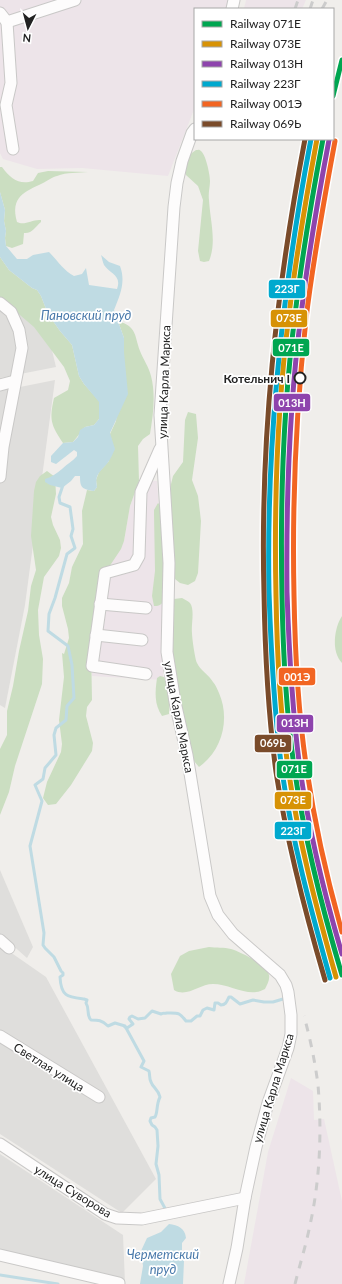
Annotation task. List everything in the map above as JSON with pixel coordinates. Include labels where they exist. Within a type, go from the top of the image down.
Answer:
[{"type":"street","points":[[13,149],[6,105],[11,83],[3,17],[75,0]]},
{"type":"street","name":"улица Карла Маркса","points":[[194,130],[182,161],[174,207],[160,415],[169,563],[167,652],[174,702],[187,755],[210,896],[218,915],[229,929],[280,974],[286,985],[290,999],[291,1034],[283,1064],[268,1103],[256,1147],[229,1284]]},
{"type":"street","points":[[0,304],[11,312],[19,330],[22,342],[21,356],[3,447],[0,477]]},
{"type":"street","points":[[0,385],[15,381]]},
{"type":"street","points":[[146,674],[92,666],[105,573],[134,565],[139,556],[141,492],[162,446]]},
{"type":"street","points":[[100,604],[146,608]]},
{"type":"street","points":[[96,635],[142,640]]},
{"type":"street","points":[[0,940],[9,948]]},
{"type":"street","name":"Светлая улица","points":[[0,1036],[99,1097]]},
{"type":"street","name":"улица Суворова","points":[[0,1144],[105,1214],[117,1218],[142,1219],[245,1198]]},
{"type":"street","points":[[0,1255],[119,1283]]},
{"type":"shaded area","points":[[0,0],[230,0],[227,8],[194,8],[194,110],[168,176],[82,168],[37,169],[3,159],[0,153]]},
{"type":"shaded area","points":[[246,0],[306,0],[302,8],[244,8]]},
{"type":"shaded area","points":[[0,280],[44,317],[56,367],[0,378]]},
{"type":"shaded area","points":[[55,380],[25,605],[5,708],[0,705],[0,391]]},
{"type":"shaded area","points":[[139,481],[157,481],[163,569],[163,680],[92,676],[91,647],[107,570],[124,541],[130,506]]},
{"type":"shaded area","points":[[0,870],[33,947],[27,958],[0,934]]},
{"type":"shaded area","points":[[0,945],[46,977],[156,1179],[122,1213],[0,1134]]},
{"type":"shaded area","points":[[291,1078],[313,1091],[314,1120],[324,1119],[342,1201],[342,1284],[244,1284],[268,1152]]},
{"type":"shaded area","points":[[0,1154],[123,1235],[125,1283],[0,1253]]},
{"type":"green space","points":[[196,150],[200,150],[205,157],[210,178],[209,197],[213,246],[209,261],[204,262],[200,261],[198,251],[203,200],[198,186],[186,175],[184,171],[189,155]]},
{"type":"green space","points":[[0,167],[2,167],[12,178],[24,182],[33,181],[38,173],[48,171],[88,172],[69,173],[55,177],[30,189],[20,196],[15,207],[17,222],[23,223],[41,220],[41,222],[31,231],[24,233],[23,244],[12,248],[6,246],[4,221],[5,210],[0,192]]},
{"type":"green space","points":[[0,257],[9,270],[32,288],[37,290],[48,314],[72,345],[79,376],[99,401],[99,419],[94,425],[85,427],[73,442],[63,443],[54,427],[51,417],[54,398],[68,390],[70,381],[64,367],[34,327],[0,298]]},
{"type":"green space","points":[[118,321],[129,326],[134,332],[153,383],[154,398],[150,434],[143,439],[138,446],[139,481],[130,506],[124,541],[121,549],[107,570],[91,647],[92,700],[87,707],[86,716],[93,743],[92,751],[71,785],[56,804],[48,805],[43,798],[47,782],[61,752],[62,744],[59,720],[64,677],[62,653],[64,654],[69,638],[62,606],[62,598],[69,583],[72,567],[83,544],[82,511],[87,490],[94,491],[97,487],[96,480],[99,472],[109,461],[110,434],[116,421],[124,352],[124,338]]},
{"type":"green space","points":[[188,412],[196,414],[198,438],[192,480],[198,496],[201,521],[198,573],[195,581],[188,585],[180,583],[175,579],[168,537],[171,484],[173,476],[183,462],[185,420]]},
{"type":"green space","points":[[47,471],[55,477],[56,494],[51,517],[60,540],[61,548],[59,556],[44,577],[38,610],[39,635],[43,659],[42,684],[15,766],[9,792],[0,815],[0,749],[7,735],[7,711],[28,611],[31,586],[36,570],[31,536],[34,491],[36,482],[40,476]]},
{"type":"green space","points":[[158,503],[162,510],[164,600],[158,606],[154,606],[152,596],[155,571],[154,510]]},
{"type":"green space","points":[[182,598],[190,603],[192,609],[192,636],[197,663],[216,686],[224,713],[224,723],[219,743],[214,752],[199,767],[194,761],[172,675],[172,607],[174,599]]},
{"type":"green space","points":[[342,616],[342,663],[336,653],[335,640],[337,627]]},
{"type":"green space","points":[[160,676],[164,677],[166,681],[169,699],[169,714],[162,716],[159,711],[156,698],[157,678]]},
{"type":"green space","points":[[209,947],[231,949],[258,963],[267,971],[269,975],[269,981],[265,989],[258,992],[251,992],[213,984],[188,992],[179,992],[174,990],[171,974],[180,956],[189,951]]},
{"type":"water","name":"Пановский пруд","points":[[0,192],[5,210],[4,221],[6,246],[17,259],[27,259],[33,255],[49,252],[70,274],[74,276],[82,274],[86,268],[89,285],[117,289],[117,278],[106,268],[101,255],[109,262],[120,266],[122,272],[120,294],[114,310],[124,338],[128,394],[110,433],[115,449],[109,461],[99,472],[96,482],[97,487],[94,491],[87,490],[82,487],[80,483],[80,476],[75,476],[62,488],[45,482],[45,479],[56,473],[77,456],[77,452],[74,450],[56,464],[51,462],[51,456],[63,443],[73,442],[78,437],[80,430],[94,425],[99,419],[99,402],[79,376],[72,345],[48,314],[37,290],[32,288],[9,270],[0,257]]},
{"type":"water","name":"Черметский пруд","points":[[169,1224],[183,1229],[186,1238],[182,1243],[182,1254],[184,1261],[183,1284],[140,1284],[143,1266],[141,1251],[147,1238],[161,1232]]},
{"type":"waterway","points":[[63,485],[59,497],[60,503],[70,507],[73,529],[71,536],[75,548],[67,554],[49,614],[48,631],[68,646],[72,665],[74,698],[67,706],[66,720],[56,728],[54,735],[56,755],[45,768],[43,779],[35,785],[42,801],[30,846],[44,933],[43,945],[54,957],[63,973],[60,977],[62,989],[66,995],[87,1000],[86,1003],[91,1020],[100,1021],[108,1026],[115,1023],[125,1026],[144,1061],[141,1067],[149,1071],[150,1081],[160,1097],[156,1115],[155,1117],[151,1118],[150,1121],[157,1130],[158,1146],[156,1164],[159,1175],[160,1199],[167,1212]]},
{"type":"waterway","points":[[125,1027],[127,1028],[133,1024],[129,1019],[130,1017],[132,1016],[138,1019],[145,1018],[152,1011],[161,1014],[178,1014],[186,1021],[191,1021],[197,1016],[200,1016],[203,1010],[207,1008],[214,1010],[215,1003],[221,1005],[224,1004],[229,997],[240,1004],[253,1000],[273,1002],[283,999]]},
{"type":"waterway","points":[[0,1275],[58,1284]]},
{"type":"railway","points":[[295,8],[298,0]]},
{"type":"railway","points":[[310,8],[313,0]]},
{"type":"railway","points":[[323,8],[327,0]]},
{"type":"railway","points":[[295,1284],[307,1240],[316,1191],[320,1138],[318,1085],[304,1016]]},
{"type":"rail line","name":"071Е","points":[[334,92],[342,60]]},
{"type":"rail line","name":"069Ь","points":[[305,140],[286,252],[272,365],[263,535],[264,615],[269,705],[273,750],[280,799],[297,877],[325,980]]},
{"type":"rail line","name":"223Г","points":[[311,140],[292,252],[278,365],[270,478],[269,592],[273,682],[286,797],[309,901],[330,978]]},
{"type":"rail line","name":"073Е","points":[[317,140],[295,271],[285,350],[279,420],[276,490],[276,618],[281,707],[293,800],[309,876],[336,977]]},
{"type":"rail line","name":"071Е","points":[[323,140],[301,271],[291,350],[285,420],[282,490],[282,617],[287,706],[299,798],[315,874],[342,975]]},
{"type":"rail line","name":"013Н","points":[[329,140],[307,271],[297,350],[289,453],[287,592],[291,680],[300,769],[318,862],[342,954]]},
{"type":"rail line","name":"001Э","points":[[335,141],[312,275],[306,319],[300,388],[294,492],[294,617],[299,705],[310,791],[326,872],[342,932]]},
{"type":"place","name":"Котельнич I","points":[[300,378]]}]
